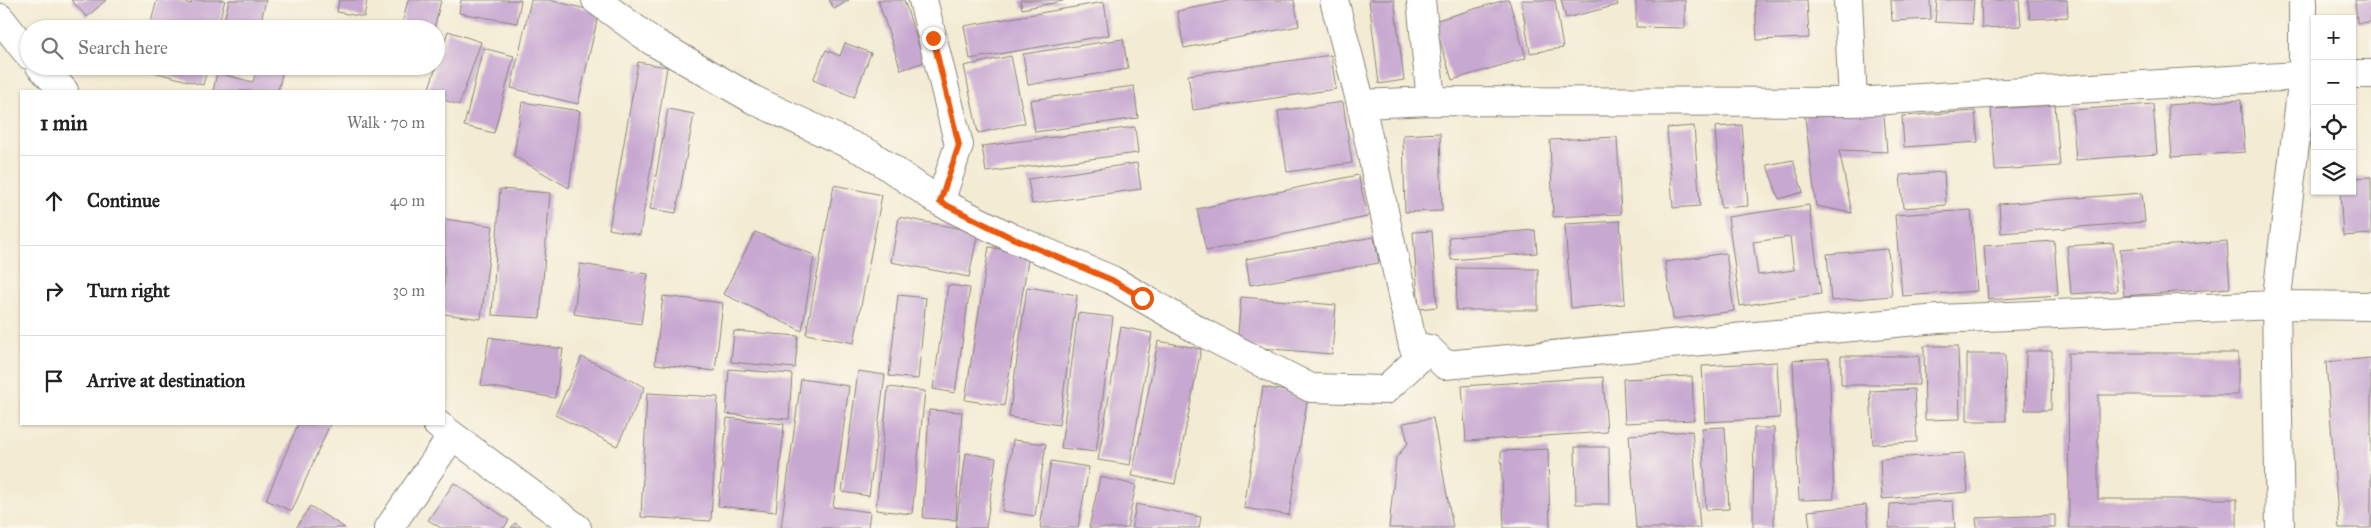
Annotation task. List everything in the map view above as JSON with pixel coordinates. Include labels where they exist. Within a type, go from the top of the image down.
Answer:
[{"type":"street","points":[[596,0],[652,41],[754,100],[870,154],[940,202],[1012,238],[1112,280],[1203,333],[1311,388],[1385,390],[1429,349]]},
{"type":"street","points":[[923,0],[959,145],[940,202]]},
{"type":"street","points":[[1334,0],[1362,104],[1413,346],[1429,349],[1445,365],[1938,319],[2276,305],[2371,306]]},
{"type":"street","points":[[1421,0],[1431,101]]},
{"type":"street","points":[[1848,0],[1853,102]]},
{"type":"street","points":[[2280,528],[2276,305],[2309,75],[2303,0]]},
{"type":"street","points":[[0,18],[20,44]]},
{"type":"street","points":[[2356,74],[2371,74]]},
{"type":"street","points":[[49,75],[63,90]]},
{"type":"street","points":[[1362,104],[1431,101],[1853,102],[2309,75]]},
{"type":"street","points":[[389,528],[445,430],[577,528]]},
{"type":"building","points":[[71,0],[106,0],[87,17]]},
{"type":"building","points":[[157,0],[176,0],[191,4],[192,0],[225,0],[219,20],[151,20]]},
{"type":"building","points":[[229,0],[266,0],[261,20],[224,20]]},
{"type":"building","points":[[339,0],[367,0],[364,17],[337,12]]},
{"type":"building","points":[[408,0],[441,0],[436,20],[403,20]]},
{"type":"building","points":[[461,0],[521,0],[517,23],[459,13]]},
{"type":"building","points":[[531,0],[549,0],[599,12],[578,104],[511,88]]},
{"type":"building","points":[[829,0],[849,0],[834,9]]},
{"type":"building","points":[[878,0],[904,0],[924,62],[901,70]]},
{"type":"building","points":[[1020,0],[1063,0],[1063,1],[1022,9]]},
{"type":"building","points":[[1234,0],[1294,0],[1299,26],[1184,48],[1177,11]]},
{"type":"building","points":[[1369,0],[1394,0],[1404,80],[1379,84]]},
{"type":"building","points":[[1509,0],[1526,58],[1452,80],[1434,21]]},
{"type":"building","points":[[1521,0],[1555,0],[1563,48],[1530,53]]},
{"type":"building","points":[[1561,0],[1616,0],[1618,5],[1566,18]]},
{"type":"building","points":[[1636,0],[1685,0],[1685,28],[1636,27]]},
{"type":"building","points":[[1755,0],[1807,0],[1809,38],[1757,40]]},
{"type":"building","points":[[1891,0],[1930,0],[1931,19],[1892,21]]},
{"type":"building","points":[[1937,0],[1974,0],[1972,24],[1935,22]]},
{"type":"building","points":[[1981,0],[2019,0],[2021,26],[1982,28]]},
{"type":"building","points":[[2028,0],[2067,0],[2068,17],[2030,19]]},
{"type":"building","points":[[2355,0],[2371,0],[2371,22],[2357,23]]},
{"type":"building","points":[[1104,2],[1109,35],[970,59],[964,26]]},
{"type":"building","points":[[448,31],[481,42],[459,105],[445,100],[445,90],[428,90],[433,75],[445,75],[445,40]]},
{"type":"building","points":[[1123,39],[1128,69],[1028,85],[1023,54]]},
{"type":"building","points":[[845,43],[871,53],[854,97],[813,80],[826,50],[840,56]]},
{"type":"building","points":[[483,48],[514,56],[494,133],[464,126]]},
{"type":"building","points":[[1331,55],[1336,89],[1193,110],[1188,75]]},
{"type":"building","points":[[1011,56],[1025,123],[978,133],[964,66]]},
{"type":"building","points":[[638,62],[667,67],[640,235],[609,229]]},
{"type":"building","points":[[165,75],[206,75],[203,85]]},
{"type":"building","points":[[217,75],[225,75],[253,82],[255,75],[282,75],[278,90],[213,90]]},
{"type":"building","points":[[1134,86],[1138,118],[1035,132],[1030,100]]},
{"type":"building","points":[[2241,100],[2245,152],[2172,157],[2168,105]]},
{"type":"building","points":[[522,102],[580,111],[569,188],[514,156]]},
{"type":"building","points":[[1343,102],[1352,163],[1287,172],[1278,111]]},
{"type":"building","points":[[1883,103],[1887,152],[1839,150],[1852,213],[1816,206],[1804,109]]},
{"type":"building","points":[[2153,104],[2157,154],[2076,160],[2072,110]]},
{"type":"building","points":[[2055,105],[2060,166],[1995,170],[1991,109]]},
{"type":"building","points":[[668,109],[694,114],[676,213],[650,209]]},
{"type":"building","points":[[1975,111],[1978,142],[1904,147],[1902,116]]},
{"type":"building","points":[[1742,125],[1748,206],[1721,208],[1715,127]]},
{"type":"building","points":[[1694,126],[1700,206],[1673,208],[1667,128]]},
{"type":"building","points":[[1135,127],[1138,153],[986,172],[982,146]]},
{"type":"building","points":[[1440,133],[1442,211],[1405,212],[1403,135]]},
{"type":"building","points":[[1617,137],[1621,214],[1553,217],[1550,140]]},
{"type":"building","points":[[1793,160],[1803,192],[1779,199],[1767,165]]},
{"type":"building","points":[[1137,163],[1141,189],[1032,204],[1028,179]]},
{"type":"building","points":[[1944,172],[1946,205],[1903,208],[1900,175]]},
{"type":"building","points":[[1358,175],[1367,217],[1206,251],[1197,209]]},
{"type":"building","points":[[2371,177],[2371,234],[2343,236],[2340,195],[2356,195],[2356,178]]},
{"type":"building","points":[[834,185],[882,195],[854,343],[806,334]]},
{"type":"building","points":[[500,189],[550,193],[540,318],[492,315]]},
{"type":"building","points":[[2142,193],[2145,222],[2001,233],[1999,204]]},
{"type":"building","points":[[1809,205],[1821,294],[1740,306],[1728,217]],"holes":[[[1790,237],[1794,270],[1758,275],[1753,242]]]},
{"type":"building","points":[[1971,210],[1977,291],[1902,296],[1895,215]]},
{"type":"building","points":[[899,217],[978,232],[969,277],[891,262]]},
{"type":"building","points":[[445,219],[493,226],[481,319],[445,314]]},
{"type":"building","points":[[1620,221],[1625,304],[1571,308],[1565,224]]},
{"type":"building","points":[[1535,230],[1537,253],[1451,260],[1449,237]]},
{"type":"building","points":[[1432,231],[1437,307],[1419,309],[1413,232]]},
{"type":"building","points":[[755,232],[814,255],[802,331],[723,294]]},
{"type":"building","points":[[1374,237],[1379,263],[1250,285],[1246,259]]},
{"type":"building","points":[[2054,241],[2058,295],[1988,300],[1984,246]]},
{"type":"building","points":[[2227,241],[2230,288],[2124,296],[2120,249]]},
{"type":"building","points":[[2113,243],[2117,291],[2071,294],[2067,246]]},
{"type":"building","points":[[989,247],[1029,254],[1004,406],[965,400]]},
{"type":"building","points":[[1888,249],[1892,296],[1831,301],[1827,254]]},
{"type":"building","points":[[1726,253],[1734,311],[1673,319],[1665,262]]},
{"type":"building","points":[[580,264],[648,274],[641,324],[574,314]]},
{"type":"building","points":[[1457,268],[1538,269],[1538,310],[1456,310]]},
{"type":"building","points":[[948,285],[970,288],[955,393],[933,389]]},
{"type":"building","points":[[1027,287],[1077,295],[1059,425],[1009,417]]},
{"type":"building","points":[[898,295],[926,298],[918,379],[889,376]]},
{"type":"building","points":[[663,296],[723,303],[715,371],[655,364]]},
{"type":"building","points":[[1241,297],[1336,305],[1332,354],[1237,346]]},
{"type":"building","points":[[1078,313],[1113,317],[1096,452],[1061,448]]},
{"type":"building","points":[[1121,327],[1152,333],[1130,465],[1098,460]]},
{"type":"building","points":[[734,331],[798,336],[795,368],[731,362]]},
{"type":"building","points":[[489,337],[563,349],[555,398],[481,385]]},
{"type":"building","points":[[1158,341],[1201,349],[1175,484],[1132,476]]},
{"type":"building","points":[[1924,346],[1958,346],[1960,419],[1925,420]]},
{"type":"building","points":[[2026,351],[2052,351],[2051,410],[2025,410]]},
{"type":"building","points":[[2068,353],[2238,353],[2238,395],[2098,395],[2098,499],[2237,499],[2237,528],[2069,528]]},
{"type":"building","points":[[1967,354],[2005,354],[2006,421],[1967,421]]},
{"type":"building","points":[[1841,356],[1919,356],[1919,385],[1841,385]]},
{"type":"building","points":[[582,357],[645,387],[617,446],[555,415]]},
{"type":"building","points":[[1829,358],[1834,499],[1799,500],[1793,360]]},
{"type":"building","points":[[2371,358],[2371,528],[2339,528],[2326,362]]},
{"type":"building","points":[[1777,362],[1780,418],[1705,422],[1702,366]]},
{"type":"building","points":[[729,369],[792,374],[789,419],[726,414]]},
{"type":"building","points":[[858,371],[885,375],[869,496],[842,492]]},
{"type":"building","points":[[1692,376],[1694,420],[1625,423],[1623,379]]},
{"type":"building","points":[[1603,377],[1607,432],[1466,441],[1462,386]]},
{"type":"building","points":[[801,379],[849,386],[833,507],[870,512],[868,528],[781,528]]},
{"type":"building","points":[[888,387],[925,391],[912,514],[876,510]]},
{"type":"building","points":[[1263,387],[1308,395],[1289,515],[1244,508]]},
{"type":"building","points":[[1914,389],[1917,442],[1873,444],[1870,391]]},
{"type":"building","points":[[647,393],[718,397],[711,521],[641,517]]},
{"type":"building","points":[[929,410],[962,412],[956,520],[923,518]]},
{"type":"building","points":[[727,418],[784,424],[776,512],[718,506]]},
{"type":"building","points":[[1433,418],[1453,528],[1389,528],[1396,458],[1408,443],[1403,423]]},
{"type":"building","points":[[298,425],[330,425],[292,511],[266,500]]},
{"type":"building","points":[[1725,427],[1729,509],[1706,510],[1702,428]]},
{"type":"building","points":[[1754,428],[1774,428],[1774,528],[1753,528]]},
{"type":"building","points":[[1692,431],[1700,528],[1636,528],[1629,435]]},
{"type":"building","points":[[1013,440],[1046,444],[1035,516],[1002,511]]},
{"type":"building","points":[[1575,447],[1609,447],[1610,504],[1576,504]]},
{"type":"building","points":[[1548,449],[1550,528],[1504,528],[1501,451]]},
{"type":"building","points":[[966,453],[996,458],[986,528],[956,528]]},
{"type":"building","points":[[1964,453],[1968,492],[1882,499],[1880,459]]},
{"type":"building","points":[[1051,461],[1089,467],[1078,528],[1040,528]]},
{"type":"building","points":[[1100,477],[1136,485],[1127,528],[1089,528]]},
{"type":"building","points":[[454,483],[509,520],[504,528],[441,528],[428,520]]},
{"type":"building","points":[[1953,501],[1955,528],[1889,528],[1890,504]]},
{"type":"building","points":[[1136,504],[1201,517],[1199,528],[1132,528]]},
{"type":"building","points":[[1866,505],[1869,528],[1810,528],[1808,511]]},
{"type":"building","points":[[310,506],[345,528],[296,528]]},
{"type":"building","points":[[2055,515],[2055,528],[1977,528],[1976,518]]},
{"type":"building","points":[[515,523],[522,528],[511,528]]},
{"type":"route","points":[[933,38],[959,145],[940,202],[1012,238],[1112,280],[1142,298]]}]
